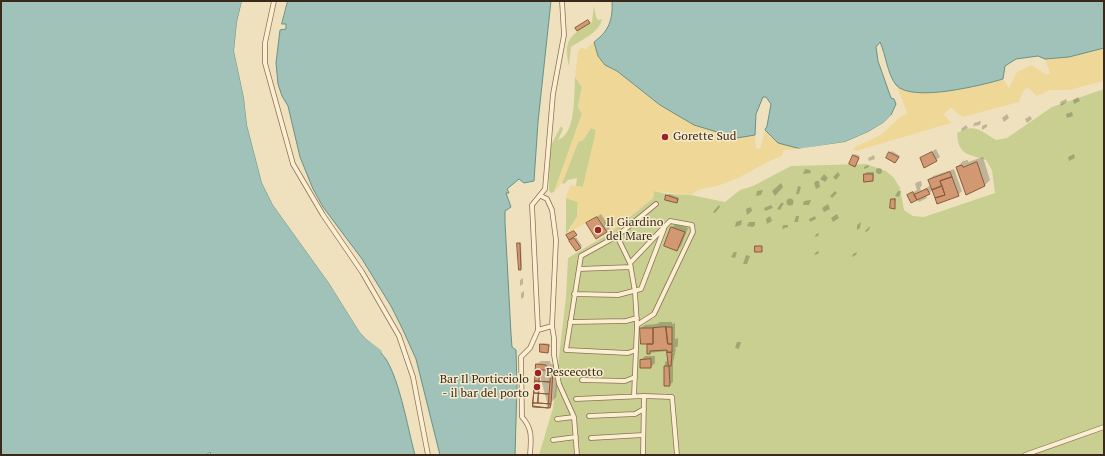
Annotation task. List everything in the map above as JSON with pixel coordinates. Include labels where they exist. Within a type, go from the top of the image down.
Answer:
[{"type":"lane","points":[[274,1],[265,43],[265,63],[293,164],[323,216],[362,272],[399,336],[414,377],[428,455]]},
{"type":"lane","points":[[530,455],[531,436],[529,424],[522,417],[521,357],[530,348],[538,330],[532,205],[536,199],[541,196],[545,189],[554,94],[564,34],[562,1]]},
{"type":"lane","points":[[541,196],[547,199],[552,210],[556,240],[552,326],[554,355],[559,384],[574,417],[577,455]]},
{"type":"lane","points":[[636,350],[628,353],[566,350],[581,256],[617,236],[656,204]]},
{"type":"lane","points":[[579,269],[630,265],[670,221],[692,225],[693,232],[654,314],[638,325]]},
{"type":"lane","points":[[574,294],[618,294],[635,292],[641,289],[665,227]]},
{"type":"lane","points":[[617,236],[630,265],[635,292],[638,325],[634,396]]},
{"type":"lane","points":[[570,322],[626,320],[637,318]]},
{"type":"lane","points":[[538,330],[552,326]]},
{"type":"lane","points":[[582,380],[625,381],[635,377]]},
{"type":"lane","points":[[576,399],[634,396],[672,397],[677,455]]},
{"type":"lane","points":[[643,455],[644,396]]},
{"type":"lane","points":[[589,416],[635,414],[644,409]]},
{"type":"lane","points":[[557,419],[574,417]]},
{"type":"lane","points":[[1025,455],[1104,427]]},
{"type":"lane","points":[[591,438],[644,435]]},
{"type":"lane","points":[[553,440],[576,437]]},
{"type":"green space","points":[[594,6],[596,17],[598,20],[602,19],[600,24],[594,32],[571,47],[569,66],[567,50],[570,39],[578,31],[592,22]]},
{"type":"green space","points":[[575,77],[582,87],[578,107],[582,114],[554,192],[551,193],[549,191],[550,147],[561,126],[563,129],[558,140],[564,136],[571,122],[574,103]]},
{"type":"green space","points":[[1104,89],[1104,455],[539,455],[553,408],[566,297],[568,258],[610,233],[653,198],[654,191],[667,194],[691,195],[725,202],[740,190],[753,186],[791,166],[866,164],[886,171],[894,178],[900,188],[904,210],[913,216],[924,217],[995,193],[992,170],[986,160],[969,155],[962,150],[959,146],[957,133],[968,128],[973,128],[996,140],[1007,138],[1052,107]]},
{"type":"green space","points":[[591,128],[597,130],[583,187],[576,186],[577,178],[568,180],[564,184],[562,183],[578,142],[583,140]]},
{"type":"green space","points":[[566,198],[578,202],[577,217],[566,234]]},
{"type":"sand","name":"Gorette Sud","points":[[594,42],[598,56],[605,65],[617,71],[660,105],[694,125],[747,136],[755,135],[756,148],[760,149],[765,130],[770,137],[801,149],[784,150],[782,156],[767,162],[738,178],[719,185],[698,190],[691,195],[654,191],[653,198],[610,233],[598,216],[568,233],[577,217],[578,202],[566,198],[570,185],[583,187],[596,130],[591,128],[583,140],[578,142],[562,183],[554,192],[582,114],[578,107],[582,87],[575,77],[578,52],[581,48],[586,49]]},
{"type":"sand","points":[[1104,48],[1104,81],[1069,90],[1050,90],[1037,96],[1028,88],[1024,90],[1019,102],[963,117],[951,108],[944,114],[951,123],[856,151],[853,148],[881,135],[899,118],[907,113],[897,86],[910,90],[936,93],[950,92],[1003,79],[1009,88],[1017,72],[1031,65],[1045,74],[1050,74],[1045,59],[1069,57]]},
{"type":"water","points":[[1,1],[242,1],[237,22],[234,51],[244,98],[247,125],[262,183],[273,205],[329,283],[359,331],[366,339],[383,351],[381,353],[392,372],[402,401],[415,455],[211,455],[210,452],[206,455],[1,455]]},
{"type":"water","points":[[288,1],[551,1],[538,122],[534,181],[524,183],[519,179],[507,189],[509,193],[506,193],[511,207],[505,211],[505,222],[512,347],[516,350],[517,386],[515,455],[440,455],[416,359],[403,330],[391,306],[362,259],[323,207],[313,189],[300,157],[288,106],[282,96],[278,84],[276,63],[280,30],[286,29],[286,24],[282,24]]},
{"type":"water","points":[[612,1],[1104,1],[1104,48],[1069,57],[1045,59],[1038,56],[1016,59],[1005,66],[1003,79],[965,88],[932,93],[904,90],[896,85],[880,42],[876,47],[878,61],[891,98],[894,99],[896,104],[891,115],[883,123],[868,132],[845,142],[801,149],[778,143],[765,130],[771,104],[766,97],[763,97],[756,114],[755,135],[737,138],[694,125],[660,105],[617,71],[605,65],[598,56],[594,42],[607,29],[612,14]]},
{"type":"pier","points":[[242,1],[244,1],[239,22],[236,51],[246,98],[249,124],[264,183],[275,204],[331,281],[361,330],[384,350],[387,356],[385,357],[381,352],[382,351],[366,339],[359,331],[329,283],[273,205],[262,183],[247,125],[244,98],[234,51],[237,22]]},
{"type":"pier","points":[[891,115],[893,115],[884,125],[869,134],[845,144],[801,151],[796,149],[845,142],[868,132],[883,123]]},
{"type":"building","points":[[588,20],[590,23],[577,31],[575,28]]},
{"type":"building","points":[[889,152],[899,157],[895,163],[886,158]]},
{"type":"building","points":[[932,152],[937,161],[924,168],[920,158]]},
{"type":"building","points":[[853,155],[859,158],[855,167],[849,164]]},
{"type":"building","points":[[977,162],[985,186],[966,195],[956,167],[962,165],[963,167]]},
{"type":"building","points":[[950,172],[952,177],[940,181],[942,186],[932,190],[928,180]]},
{"type":"building","points":[[864,174],[873,174],[873,181],[864,182]]},
{"type":"building","points":[[952,177],[959,196],[937,204],[935,198],[945,195],[940,181]]},
{"type":"building","points":[[942,186],[945,195],[935,198],[932,190]]},
{"type":"building","points":[[927,189],[930,194],[917,200],[914,195]]},
{"type":"building","points":[[913,192],[917,200],[911,203],[907,195]]},
{"type":"building","points":[[666,195],[678,199],[677,203],[665,200]]},
{"type":"building","points":[[891,199],[895,199],[895,209],[890,208]]},
{"type":"building","points":[[597,217],[607,232],[596,239],[586,223]]},
{"type":"building","points":[[671,227],[685,232],[677,251],[664,246]]},
{"type":"building","points":[[574,231],[577,235],[569,240],[566,235]]},
{"type":"building","points":[[574,238],[581,248],[576,251],[569,241]]},
{"type":"building","points":[[517,243],[520,243],[521,270],[519,270]]},
{"type":"building","points":[[755,246],[762,246],[762,252],[755,252]]},
{"type":"building","points":[[666,327],[668,344],[672,344],[672,352],[667,352],[667,350],[650,351],[650,354],[647,354],[647,344],[653,344],[653,328]]},
{"type":"building","points":[[666,327],[672,327],[672,344],[668,344]]},
{"type":"building","points":[[640,328],[653,328],[653,344],[641,344]]},
{"type":"building","points":[[540,344],[549,345],[548,353],[540,352]]},
{"type":"building","points":[[667,352],[672,353],[671,366],[669,366],[670,386],[664,386],[664,366],[668,366]]},
{"type":"building","points":[[651,359],[651,368],[640,368],[640,360]]},
{"type":"building","points":[[536,364],[546,365],[547,368],[551,369],[550,382],[535,381]]},
{"type":"building","points":[[540,370],[553,370],[551,404],[538,403]]},
{"type":"building","points":[[535,381],[550,382],[549,394],[534,393]]},
{"type":"building","points":[[535,385],[539,385],[538,403],[533,403]]},
{"type":"building","points":[[534,393],[549,394],[548,408],[533,406]]},
{"type":"building","points":[[533,403],[551,404],[550,408],[533,407]]},
{"type":"place","name":"Gorette Sud","points":[[665,137]]},
{"type":"place","name":"Il Giardino del Mare","points":[[598,230]]},
{"type":"place","name":"Pescecotto","points":[[538,373]]},
{"type":"place","name":"Bar Il Porticciolo - il bar del porto","points":[[537,387]]}]
